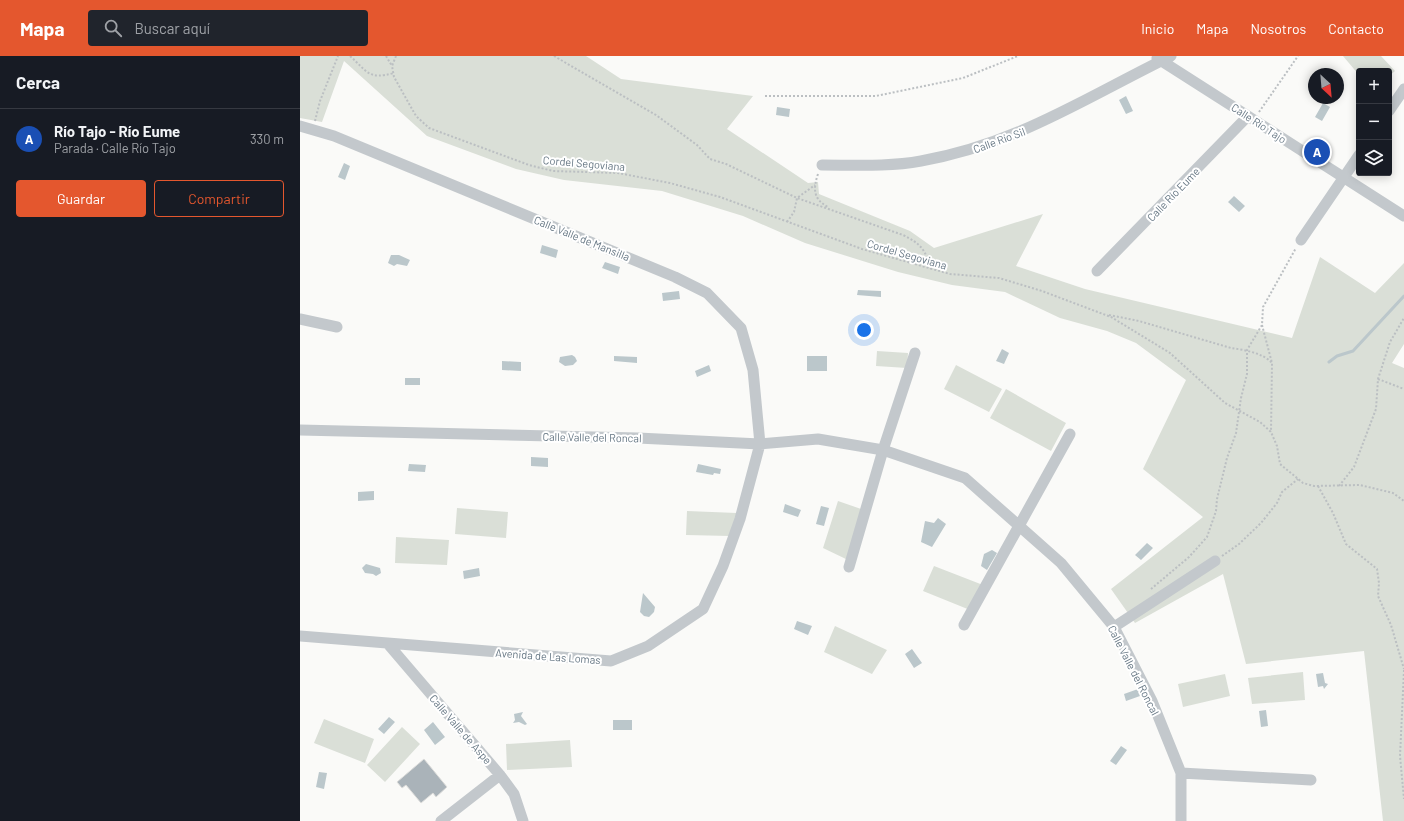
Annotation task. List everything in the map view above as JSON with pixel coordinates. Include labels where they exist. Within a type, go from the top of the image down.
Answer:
[{"type":"street","name":"Calle Río Tajo","points":[[1162,58],[1251,118],[1404,216]]},
{"type":"street","name":"Calle Río Sil","points":[[822,165],[873,165],[920,161],[975,148],[1022,132],[1062,113],[1162,58]]},
{"type":"street","points":[[1392,107],[1404,89]]},
{"type":"street","name":"Calle Río Eume","points":[[1097,271],[1251,118]]},
{"type":"street","name":"Calle Valle de Mansilla","points":[[300,126],[314,129],[676,277],[707,293],[741,328],[753,370],[760,444]]},
{"type":"street","points":[[1301,240],[1356,160]]},
{"type":"street","points":[[300,319],[337,327]]},
{"type":"street","points":[[849,566],[883,450],[915,353]]},
{"type":"street","name":"Calle Valle del Roncal","points":[[300,430],[638,438],[760,444],[818,440],[883,450],[965,478],[1020,525],[1061,563],[1114,627],[1152,701],[1181,773],[1181,821]]},
{"type":"street","points":[[964,625],[1070,434]]},
{"type":"street","name":"Avenida de Las Lomas","points":[[300,636],[611,661],[648,646],[703,609],[723,566],[740,519],[760,444]]},
{"type":"street","points":[[1114,627],[1215,561]]},
{"type":"street","name":"Calle Valle de Aspe","points":[[388,644],[500,775],[514,794],[523,821]]},
{"type":"street","points":[[1181,773],[1311,780]]},
{"type":"street","points":[[441,821],[500,775]]},
{"type":"path","points":[[314,129],[320,101],[338,56]]},
{"type":"path","points":[[350,56],[369,73],[375,76],[394,73]]},
{"type":"path","name":"Cordel Segoviana","points":[[386,56],[416,116],[429,128],[436,131],[529,166],[553,171],[618,172],[670,183],[720,197],[862,249],[950,274],[999,278],[1042,291],[1112,317],[1170,353],[1225,403],[1260,422],[1271,432]]},
{"type":"path","points":[[392,66],[396,56]]},
{"type":"path","points":[[554,56],[656,115],[697,145],[710,159],[726,164],[797,198],[917,242],[926,252],[931,269]]},
{"type":"path","points":[[765,96],[876,96],[963,78],[1018,56]]},
{"type":"path","points":[[1251,118],[1298,56]]},
{"type":"path","points":[[822,165],[814,185],[815,194],[821,203],[830,209]]},
{"type":"path","points":[[787,222],[794,212],[797,198],[814,185]]},
{"type":"path","points":[[1301,240],[1263,307],[1262,324],[1272,363],[1271,432],[1277,446],[1280,464],[1303,483],[1318,486],[1360,485],[1382,489],[1393,493],[1404,501]]},
{"type":"path","points":[[1102,314],[1139,321],[1231,348],[1247,350],[1269,359],[1272,363]]},
{"type":"path","points":[[1339,486],[1354,467],[1376,409],[1378,379],[1390,342],[1404,318]]},
{"type":"path","points":[[1148,592],[1170,575],[1207,537],[1216,511],[1216,499],[1227,458],[1236,433],[1239,410],[1247,374],[1247,350],[1262,324]]},
{"type":"path","points":[[1378,379],[1404,389]]},
{"type":"path","points":[[1215,561],[1239,544],[1261,523],[1276,503],[1282,492],[1298,479]]},
{"type":"path","points":[[1318,486],[1333,513],[1346,544],[1377,569],[1379,583],[1378,596],[1391,625],[1404,669],[1400,756],[1404,799]]},
{"type":"shaded area","points":[[300,56],[586,56],[621,79],[753,96],[727,129],[808,183],[818,182],[819,194],[910,231],[934,248],[1043,214],[1016,266],[1085,289],[1292,338],[1320,257],[1375,293],[1404,263],[1404,344],[1392,363],[1404,368],[1404,821],[1383,821],[1364,651],[1246,664],[1223,574],[1135,623],[1111,589],[1203,517],[1143,469],[1186,380],[1136,343],[1107,331],[1060,318],[1005,292],[952,285],[898,272],[805,243],[743,216],[662,191],[564,180],[516,169],[427,136],[344,61],[322,122],[300,118]]},
{"type":"shaded area","points":[[1343,56],[1381,56],[1395,71],[1392,74],[1392,68],[1356,68],[1356,71]]},
{"type":"shaded area","points":[[1126,96],[1133,111],[1126,114],[1119,100]]},
{"type":"shaded area","points":[[1322,104],[1330,107],[1322,121],[1315,117]]},
{"type":"shaded area","points":[[777,107],[790,109],[789,117],[776,115]]},
{"type":"shaded area","points":[[344,163],[350,166],[345,180],[338,177]]},
{"type":"shaded area","points":[[1234,196],[1245,206],[1239,212],[1228,202]]},
{"type":"shaded area","points":[[542,245],[558,250],[556,258],[540,253]]},
{"type":"shaded area","points":[[391,255],[399,255],[410,260],[407,266],[397,264],[394,266],[388,263]]},
{"type":"shaded area","points":[[605,262],[620,267],[618,274],[602,268]]},
{"type":"shaded area","points":[[858,290],[881,291],[881,297],[857,295]]},
{"type":"shaded area","points":[[679,291],[680,299],[663,301],[662,293]]},
{"type":"shaded area","points":[[1002,349],[1009,353],[1004,364],[996,361]]},
{"type":"shaded area","points":[[877,351],[908,353],[907,368],[876,366]]},
{"type":"shaded area","points":[[572,355],[577,361],[573,365],[565,366],[559,362],[560,357]]},
{"type":"shaded area","points":[[614,356],[637,357],[637,363],[614,361]]},
{"type":"shaded area","points":[[807,356],[827,356],[827,371],[807,371]]},
{"type":"shaded area","points":[[502,361],[521,362],[521,371],[502,370]]},
{"type":"shaded area","points":[[709,365],[711,371],[697,377],[695,371]]},
{"type":"shaded area","points":[[956,365],[1002,389],[989,412],[944,389]]},
{"type":"shaded area","points":[[405,378],[420,378],[420,385],[405,385]]},
{"type":"shaded area","points":[[1006,389],[1066,423],[1051,451],[990,418]]},
{"type":"shaded area","points":[[531,457],[548,458],[548,467],[531,466]]},
{"type":"shaded area","points":[[409,464],[426,465],[425,472],[408,471]]},
{"type":"shaded area","points":[[698,464],[721,469],[720,474],[714,473],[713,475],[696,472]]},
{"type":"shaded area","points":[[374,491],[374,500],[358,501],[358,492]]},
{"type":"shaded area","points":[[838,501],[864,510],[848,560],[823,548]]},
{"type":"shaded area","points":[[785,504],[801,510],[798,517],[783,512]]},
{"type":"shaded area","points":[[821,506],[829,508],[824,526],[816,524]]},
{"type":"shaded area","points":[[457,508],[508,512],[506,538],[455,534]]},
{"type":"shaded area","points":[[687,511],[737,513],[730,536],[686,535]]},
{"type":"shaded area","points":[[938,518],[946,524],[932,547],[921,542],[925,521],[934,523]]},
{"type":"shaded area","points":[[396,537],[449,540],[447,565],[395,563]]},
{"type":"shaded area","points":[[1147,543],[1153,548],[1141,560],[1135,555]]},
{"type":"shaded area","points":[[992,550],[997,553],[987,570],[981,566],[984,554]]},
{"type":"shaded area","points":[[366,564],[380,568],[381,573],[376,576],[365,573],[362,568]]},
{"type":"shaded area","points":[[934,566],[983,585],[970,610],[923,591]]},
{"type":"shaded area","points":[[479,568],[480,576],[464,579],[463,571]]},
{"type":"shaded area","points":[[643,593],[655,607],[654,612],[649,617],[644,616],[640,612]]},
{"type":"shaded area","points":[[797,621],[812,626],[808,635],[794,629]]},
{"type":"shaded area","points":[[835,626],[887,650],[872,674],[824,652]]},
{"type":"shaded area","points":[[912,649],[922,663],[914,668],[905,654]]},
{"type":"shaded area","points":[[1303,672],[1305,700],[1252,704],[1248,678]]},
{"type":"shaded area","points":[[1323,673],[1325,683],[1328,684],[1324,689],[1323,686],[1318,687],[1316,674]]},
{"type":"shaded area","points":[[1225,674],[1230,696],[1183,707],[1178,684]]},
{"type":"shaded area","points":[[1138,689],[1140,696],[1126,701],[1124,694]]},
{"type":"shaded area","points":[[1266,710],[1268,726],[1261,727],[1259,711]]},
{"type":"shaded area","points":[[523,712],[521,716],[527,724],[525,725],[519,722],[513,723],[515,720],[514,714]]},
{"type":"shaded area","points":[[389,717],[395,722],[384,734],[378,729]]},
{"type":"shaded area","points":[[324,719],[374,739],[365,763],[314,743]]},
{"type":"shaded area","points":[[613,720],[632,720],[632,730],[613,730]]},
{"type":"shaded area","points":[[433,722],[445,737],[435,745],[424,730]]},
{"type":"shaded area","points":[[402,727],[420,744],[385,782],[367,765]]},
{"type":"shaded area","points":[[570,740],[572,767],[507,770],[506,744]]},
{"type":"shaded area","points":[[1121,746],[1127,750],[1116,765],[1110,761]]},
{"type":"shaded area","points":[[319,772],[327,773],[324,789],[316,787]]},
{"type":"building","points":[[424,759],[447,787],[436,797],[433,793],[421,803],[406,785],[402,788],[397,782]]},
{"type":"waterway","points":[[1329,362],[1337,356],[1353,351],[1404,296]]},
{"type":"place","name":"Río Tajo - Río Eume","points":[[1317,152]]}]
